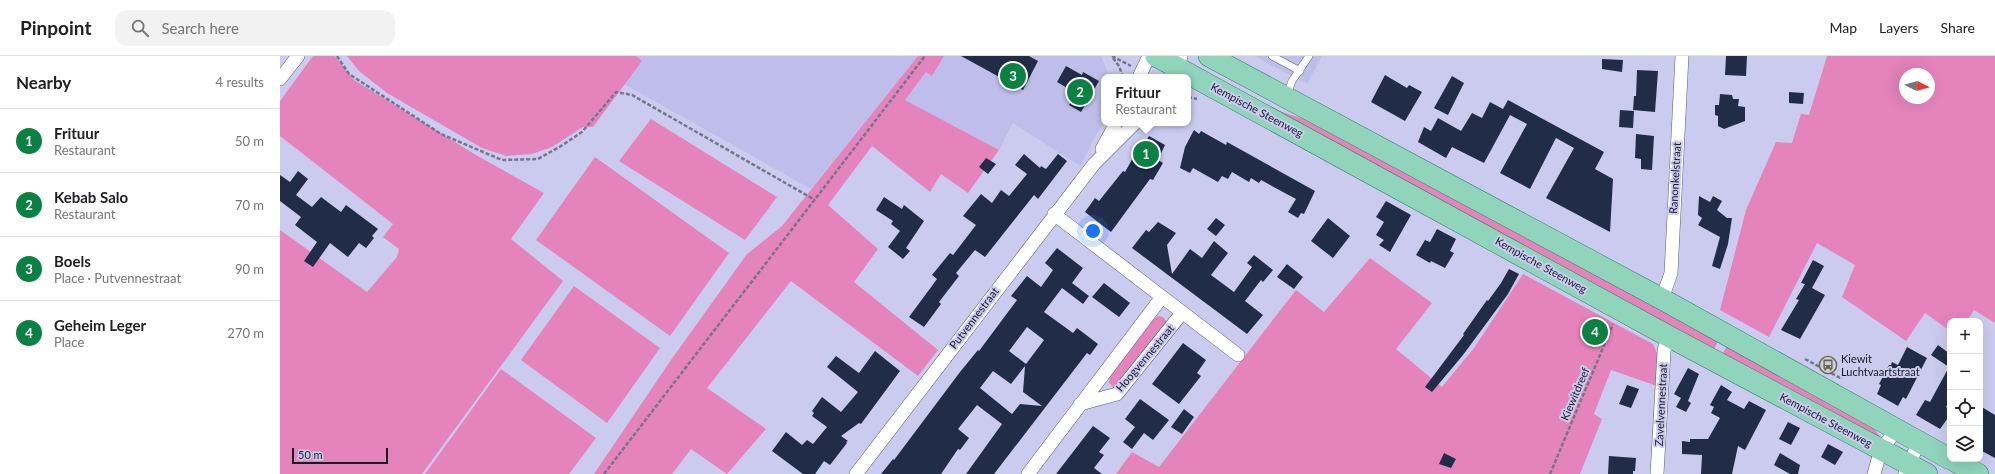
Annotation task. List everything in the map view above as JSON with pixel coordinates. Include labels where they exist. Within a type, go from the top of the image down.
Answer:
[{"type":"main road","name":"Kempische Steenweg","points":[[1156,56],[1190,74]]},
{"type":"main road","points":[[1209,56],[1662,299],[1947,457]]},
{"type":"main road","name":"Kempische Steenweg","points":[[1191,75],[1668,336],[1881,449],[1914,471]]},
{"type":"main road","points":[[1956,462],[1978,474]]},
{"type":"street","points":[[280,79],[298,56]]},
{"type":"street","points":[[1140,74],[1149,56]]},
{"type":"street","name":"Ranonkelstraat","points":[[1662,299],[1671,273],[1682,56]]},
{"type":"street","name":"Putvennestraat","points":[[1094,164],[1114,126]]},
{"type":"street","name":"Putvennestraat","points":[[856,474],[1054,214],[1094,164],[1131,126]]},
{"type":"street","points":[[1054,214],[1238,355]]},
{"type":"street","name":"Hoogvennestraat","points":[[1028,474],[1162,296]]},
{"type":"street","name":"Hoogvennestraat","points":[[1080,404],[1117,394],[1182,313]]},
{"type":"street","name":"Zavelvennestraat","points":[[1657,474],[1664,351],[1668,336]]},
{"type":"street","points":[[1874,474],[1881,449],[1897,430]]},
{"type":"street","points":[[1914,471],[1918,441]]},
{"type":"lane","points":[[1272,56],[1300,71]]},
{"type":"lane","points":[[1286,97],[1292,81],[1309,56]]},
{"type":"path","points":[[337,56],[350,74],[441,134],[502,160],[538,159],[561,146],[582,132],[616,92],[632,95],[815,200]]},
{"type":"path","points":[[604,474],[925,56]]},
{"type":"path","points":[[1112,56],[1119,66],[1122,74]]},
{"type":"path","name":"Kiewitdreef","points":[[1550,474],[1614,321]]},
{"type":"shaded area","points":[[313,56],[335,56],[354,80],[476,155],[544,193],[511,239],[563,281],[422,474],[280,474],[280,230],[367,292],[397,257],[399,249],[383,237],[393,224],[280,136],[280,101]]},
{"type":"shaded area","points":[[347,56],[636,56],[642,61],[593,127],[583,127],[552,147],[532,154],[506,156],[482,148],[387,93],[359,71]]},
{"type":"shaded area","points":[[636,56],[918,56],[811,189],[624,84],[642,61]]},
{"type":"shaded area","points":[[918,56],[944,56],[932,76],[926,72],[905,100],[999,150],[968,193],[941,174],[930,192],[872,146],[828,205],[878,249],[854,282],[938,350],[918,376],[791,281],[707,388],[766,429],[727,474],[691,449],[672,474],[594,474],[671,360],[747,254],[782,226]]},
{"type":"shaded area","points":[[944,56],[1101,56],[1109,74],[1101,74],[1101,126],[1080,166],[1013,123],[999,150],[905,100],[926,72],[932,76]]},
{"type":"shaded area","points":[[1254,56],[1322,56],[1307,84]]},
{"type":"shaded area","points":[[1827,56],[1995,56],[1995,323],[1974,310],[1969,318],[1947,318],[1947,329],[1925,313],[1906,341],[1842,297],[1855,265],[1817,243],[1769,337],[1720,310],[1746,210],[1776,142],[1792,143],[1801,114],[1809,115]]},
{"type":"shaded area","points":[[1266,104],[1279,111],[1310,121],[1719,340],[1713,351],[1264,107]]},
{"type":"shaded area","points":[[651,119],[777,197],[745,240],[619,161]]},
{"type":"shaded area","points":[[595,157],[729,253],[670,336],[536,240]]},
{"type":"shaded area","points":[[1370,258],[1432,303],[1396,349],[1442,387],[1474,348],[1523,274],[1653,344],[1657,353],[1657,386],[1611,370],[1594,414],[1602,419],[1580,474],[1116,474],[1132,452],[1159,467],[1296,290],[1324,312]]},
{"type":"shaded area","points":[[574,286],[660,348],[607,423],[521,360]]},
{"type":"shaded area","points":[[1158,316],[1163,317],[1167,322],[1114,388],[1109,383],[1110,376],[1154,319]]},
{"type":"shaded area","points":[[1727,345],[1873,427],[1881,438],[1722,356]]},
{"type":"shaded area","points":[[501,369],[596,438],[569,474],[425,474]]},
{"type":"building","points":[[961,56],[1029,56],[1038,61],[1023,90]]},
{"type":"building","points":[[1726,56],[1747,56],[1746,76],[1725,75]]},
{"type":"building","points":[[1602,59],[1623,60],[1622,72],[1602,69]]},
{"type":"building","points":[[1066,66],[1082,75],[1083,72],[1099,81],[1081,112],[1069,105],[1073,100],[1065,95],[1069,89],[1057,82]]},
{"type":"building","points":[[1637,70],[1658,71],[1655,112],[1633,110],[1634,96],[1636,96]]},
{"type":"building","points":[[1385,75],[1407,88],[1409,85],[1422,92],[1405,121],[1371,102]]},
{"type":"building","points":[[1452,76],[1464,83],[1448,115],[1434,108]]},
{"type":"building","points":[[1789,92],[1804,93],[1803,104],[1789,103]]},
{"type":"building","points":[[1720,94],[1732,95],[1733,99],[1739,99],[1738,106],[1745,107],[1745,121],[1724,129],[1718,126],[1718,116],[1715,115],[1715,105],[1719,105]]},
{"type":"building","points":[[1508,100],[1604,152],[1595,169],[1613,179],[1610,232],[1546,198],[1574,148],[1556,138],[1530,189],[1500,173],[1527,124],[1510,115],[1484,163],[1452,147],[1446,158],[1418,142],[1424,127],[1431,131],[1438,118],[1461,131],[1472,113],[1482,118],[1490,102],[1503,109]]},
{"type":"building","points":[[1620,110],[1634,111],[1633,128],[1619,127]]},
{"type":"building","points":[[1194,130],[1199,134],[1201,131],[1226,145],[1227,142],[1315,191],[1304,214],[1301,213],[1298,218],[1288,212],[1296,199],[1261,180],[1259,183],[1251,178],[1249,182],[1232,172],[1228,179],[1222,176],[1218,182],[1193,168],[1190,173],[1180,168],[1185,147]]},
{"type":"building","points":[[1636,134],[1654,136],[1652,170],[1641,169],[1641,159],[1635,158]]},
{"type":"building","points":[[1149,136],[1165,145],[1158,160],[1163,163],[1153,180],[1150,179],[1111,232],[1085,212],[1095,198],[1099,201],[1123,171],[1125,172],[1139,147],[1142,149]]},
{"type":"building","points":[[1024,154],[1040,168],[1041,166],[1046,169],[1058,154],[1067,161],[1038,199],[1034,195],[985,257],[975,250],[956,273],[959,276],[939,302],[941,304],[924,327],[909,317],[937,279],[932,275],[950,253],[953,255],[976,225],[963,216],[981,194],[992,203],[1001,190],[1009,196],[1027,174],[1015,165]]},
{"type":"building","points":[[986,158],[996,164],[988,174],[979,167]]},
{"type":"building","points":[[298,171],[308,179],[296,195],[312,207],[321,197],[341,212],[346,205],[378,229],[372,236],[374,238],[366,248],[359,243],[348,257],[330,243],[313,267],[304,261],[317,242],[295,225],[301,217],[280,201],[280,175],[290,182]]},
{"type":"building","points":[[1699,196],[1710,202],[1713,196],[1722,201],[1717,210],[1727,218],[1732,218],[1728,244],[1720,269],[1712,266],[1720,237],[1698,225],[1702,218],[1698,215]]},
{"type":"building","points":[[884,197],[902,209],[904,205],[924,221],[906,248],[910,251],[903,259],[888,247],[900,231],[891,224],[893,221],[876,210]]},
{"type":"building","points":[[1386,201],[1411,215],[1390,252],[1379,245],[1384,240],[1376,235],[1384,222],[1376,217]]},
{"type":"building","points":[[1216,218],[1225,225],[1216,236],[1207,229]]},
{"type":"building","points":[[1328,218],[1350,236],[1333,258],[1311,241]]},
{"type":"building","points":[[1158,222],[1176,233],[1167,245],[1172,274],[1190,249],[1202,258],[1214,241],[1228,253],[1211,275],[1234,292],[1252,267],[1247,263],[1254,255],[1273,270],[1263,282],[1261,280],[1245,301],[1263,315],[1247,334],[1132,248],[1146,230],[1149,232]]},
{"type":"building","points":[[1437,229],[1456,239],[1450,251],[1454,253],[1445,268],[1431,261],[1430,263],[1416,255],[1425,240],[1430,242]]},
{"type":"building","points":[[1057,248],[1083,268],[1072,283],[1089,296],[1083,304],[1062,288],[1044,312],[1073,333],[1077,328],[1098,344],[1090,355],[1087,353],[994,474],[966,474],[1002,424],[977,405],[958,429],[969,438],[960,450],[958,449],[941,474],[881,474],[893,459],[894,460],[960,372],[978,350],[979,351],[1017,300],[1011,296],[1027,276],[1041,287],[1053,270],[1045,263]],"holes":[[[1027,327],[1044,340],[1026,364],[1009,351]],[[1025,366],[1023,392],[1042,406],[1020,404],[1012,414],[980,388],[993,371],[1011,384]]]},
{"type":"building","points":[[1813,260],[1824,266],[1812,288],[1825,295],[1800,339],[1781,330],[1799,300],[1796,299],[1805,284],[1801,283]]},
{"type":"building","points":[[1287,264],[1303,277],[1294,289],[1277,277]]},
{"type":"building","points":[[1509,269],[1519,274],[1508,294],[1463,355],[1432,392],[1425,387],[1464,335],[1463,334],[1501,283]]},
{"type":"building","points":[[1104,283],[1130,303],[1119,317],[1092,297]]},
{"type":"building","points":[[1183,343],[1206,360],[1197,373],[1201,376],[1179,404],[1152,384]]},
{"type":"building","points":[[1938,345],[1947,352],[1947,366],[1931,355]]},
{"type":"building","points":[[1907,347],[1927,358],[1906,399],[1903,397],[1898,406],[1877,394],[1881,385],[1879,384],[1889,365],[1891,365],[1892,362],[1898,365]]},
{"type":"building","points":[[875,351],[900,371],[861,424],[859,423],[841,436],[848,441],[830,465],[824,461],[815,474],[803,474],[772,451],[786,432],[802,445],[807,440],[813,444],[827,427],[812,416],[814,413],[812,411],[822,397],[841,412],[858,392],[827,367],[836,356],[859,373]]},
{"type":"building","points":[[1688,368],[1699,374],[1688,401],[1691,403],[1686,412],[1676,407],[1681,398],[1674,394]]},
{"type":"building","points":[[1947,371],[1947,419],[1940,429],[1916,415],[1925,400],[1930,402]]},
{"type":"building","points":[[1627,385],[1639,389],[1631,408],[1619,404]]},
{"type":"building","points":[[1721,385],[1732,392],[1727,400],[1744,409],[1749,401],[1766,410],[1745,450],[1738,446],[1732,474],[1701,474],[1702,455],[1682,454],[1682,441],[1690,442],[1690,439],[1708,439],[1720,418],[1711,413],[1714,407],[1710,405]]},
{"type":"building","points":[[1140,399],[1169,420],[1153,440],[1144,433],[1132,449],[1123,442],[1135,427],[1125,419]]},
{"type":"building","points":[[1983,408],[1995,415],[1995,458],[1983,452]]},
{"type":"building","points":[[1184,409],[1194,417],[1182,434],[1171,427]]},
{"type":"building","points":[[1788,422],[1800,428],[1791,445],[1779,439]]},
{"type":"building","points":[[1093,426],[1110,438],[1099,452],[1104,455],[1094,468],[1102,474],[1056,474]]},
{"type":"building","points":[[1828,444],[1843,452],[1835,465],[1821,457]]},
{"type":"building","points":[[1444,453],[1456,459],[1451,468],[1439,464]]},
{"type":"building","points":[[1780,453],[1800,465],[1798,474],[1790,474],[1774,465]]},
{"type":"building","points":[[1609,456],[1636,458],[1635,471],[1633,471],[1633,474],[1608,474]]},
{"type":"place","name":"Boels","points":[[1013,76]]},
{"type":"place","name":"Kebab Salo","points":[[1080,92]]},
{"type":"place","name":"Frituur","points":[[1146,154]]},
{"type":"place","name":"Geheim Leger","points":[[1595,332]]},
{"type":"place","name":"Kiewit Luchtvaartstraat","points":[[1828,365]]}]
